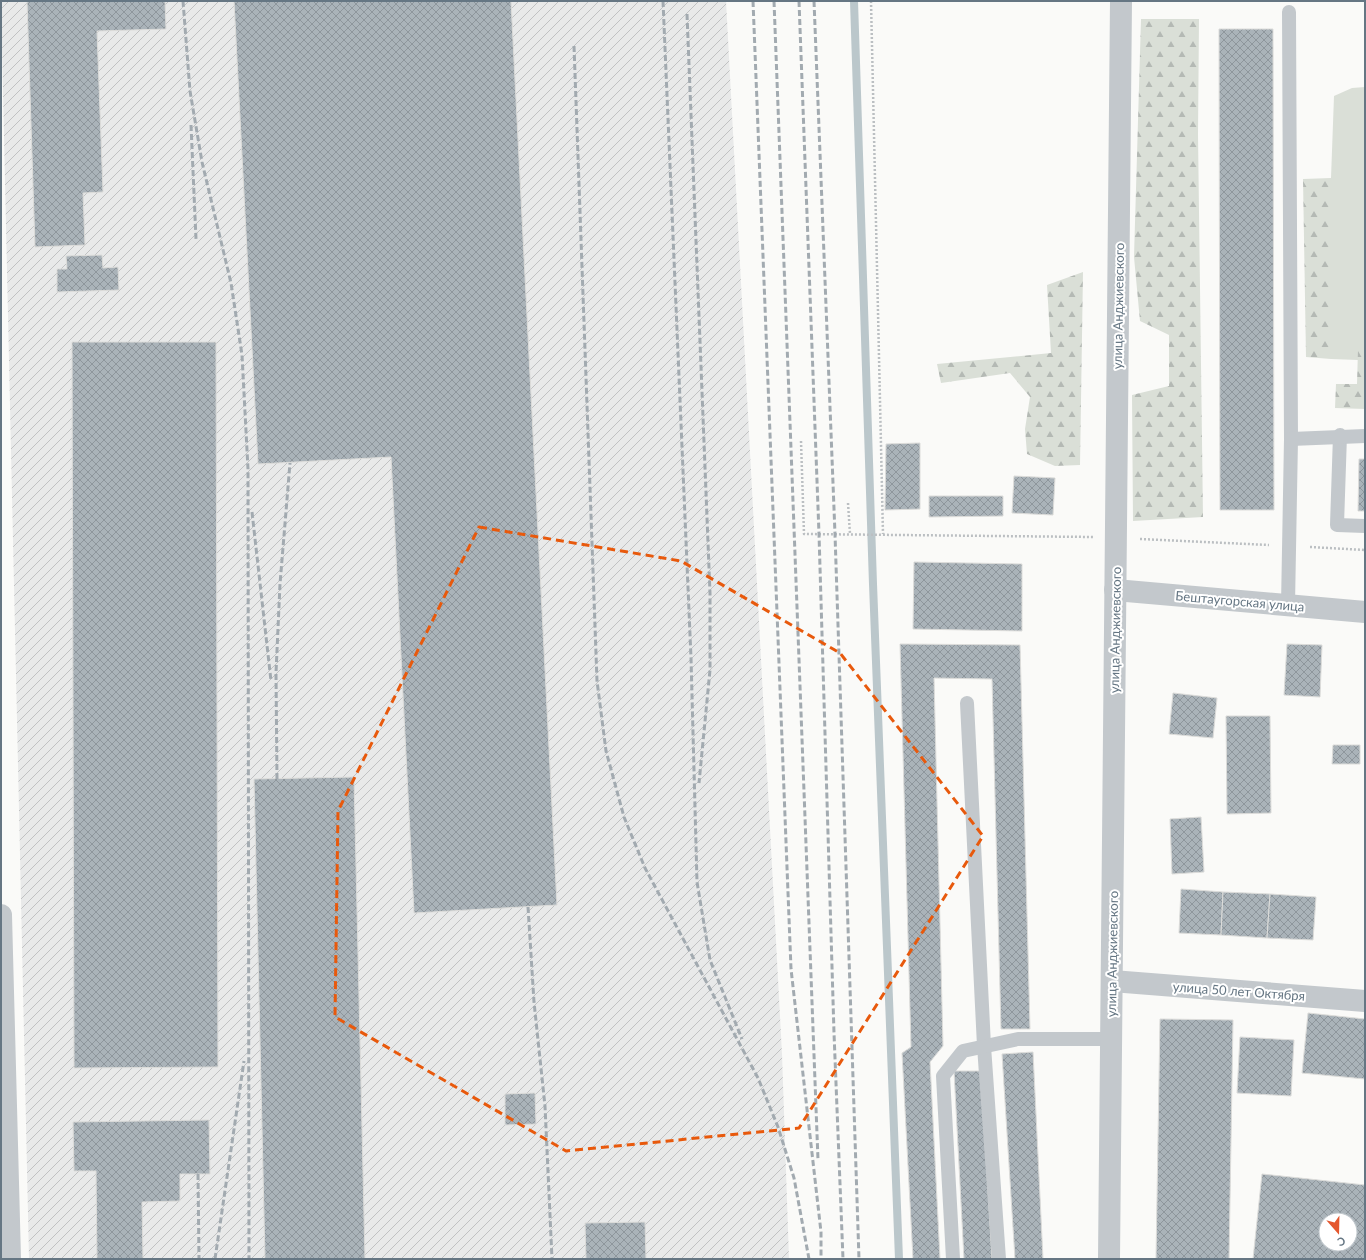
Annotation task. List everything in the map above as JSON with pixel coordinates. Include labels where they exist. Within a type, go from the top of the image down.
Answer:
[{"type":"street","name":"улица Анджиевского","points":[[1109,1259],[1121,1]]},
{"type":"street","name":"Бештаугорская улица","points":[[1116,590],[1365,612]]},
{"type":"street","points":[[1,914],[10,1259]]},
{"type":"street","name":"улица 50 лет Октября","points":[[1112,982],[1365,1001]]},
{"type":"lane","points":[[1288,605],[1291,439],[1289,12]]},
{"type":"lane","points":[[1291,439],[1340,435],[1365,436]]},
{"type":"lane","points":[[1340,435],[1337,525],[1365,526]]},
{"type":"lane","points":[[967,703],[984,1046],[999,1259]]},
{"type":"lane","points":[[953,1259],[943,1076],[963,1051],[984,1046],[1018,1039],[1111,1039]]},
{"type":"path","points":[[801,440],[804,534],[882,534],[871,1]]},
{"type":"path","points":[[848,503],[850,534]]},
{"type":"highlighted area","points":[[479,527],[681,561],[840,653],[983,836],[799,1128],[566,1151],[335,1017],[338,811]]},
{"type":"shaded area","points":[[1,1],[726,1],[782,1054],[789,1259],[29,1259]]},
{"type":"green space","points":[[1141,19],[1199,19],[1198,134],[1203,517],[1133,521],[1132,395],[1169,386],[1169,335],[1140,321],[1134,257]]},
{"type":"green space","points":[[1365,87],[1365,349],[1359,349],[1358,360],[1331,359],[1331,178],[1334,96],[1352,88]]},
{"type":"green space","points":[[1331,178],[1331,359],[1306,357],[1303,179]]},
{"type":"green space","points":[[1083,272],[1080,465],[1055,466],[1027,454],[1025,429],[1030,397],[1010,373],[941,383],[937,364],[1051,353],[1047,285]]},
{"type":"green space","points":[[1358,349],[1365,349],[1365,409],[1335,408],[1336,384],[1357,384]]},
{"type":"building","points":[[27,1],[165,1],[166,29],[97,31],[103,192],[83,193],[85,245],[35,247]]},
{"type":"building","points":[[234,1],[511,1],[557,905],[414,913],[391,457],[258,464]]},
{"type":"building","points":[[1219,29],[1273,29],[1274,510],[1220,510]]},
{"type":"building","points":[[102,255],[103,268],[118,267],[119,290],[57,292],[57,269],[67,269],[66,256]]},
{"type":"building","points":[[72,342],[216,342],[218,1067],[74,1068]]},
{"type":"building","points":[[920,443],[920,509],[885,510],[886,444]]},
{"type":"building","points":[[1359,459],[1365,459],[1365,511],[1358,511]]},
{"type":"building","points":[[1014,476],[1055,478],[1053,515],[1012,513]]},
{"type":"building","points":[[929,496],[1003,496],[1003,516],[929,517]]},
{"type":"building","points":[[914,562],[1022,564],[1022,631],[913,629]]},
{"type":"building","points":[[900,644],[1020,645],[1030,1029],[1001,1029],[992,679],[934,678],[943,1046],[930,1062],[940,1259],[913,1259],[902,1053],[911,1047]]},
{"type":"building","points":[[1287,644],[1322,645],[1320,697],[1284,695]]},
{"type":"building","points":[[1173,693],[1217,698],[1213,738],[1169,734]]},
{"type":"building","points":[[1226,716],[1270,716],[1271,813],[1227,814]]},
{"type":"building","points":[[1333,745],[1360,745],[1360,764],[1332,764]]},
{"type":"building","points":[[354,777],[365,1259],[265,1259],[254,779]]},
{"type":"building","points":[[1201,817],[1204,872],[1172,874],[1170,819]]},
{"type":"building","points":[[1181,889],[1223,892],[1221,935],[1179,933]]},
{"type":"building","points":[[1223,892],[1270,894],[1267,938],[1221,935]]},
{"type":"building","points":[[1270,894],[1316,897],[1313,940],[1267,938]]},
{"type":"building","points":[[1308,1013],[1365,1019],[1365,1079],[1302,1073]]},
{"type":"building","points":[[1160,1019],[1233,1020],[1229,1259],[1156,1259]]},
{"type":"building","points":[[1240,1037],[1294,1040],[1291,1096],[1237,1093]]},
{"type":"building","points":[[1033,1052],[1043,1259],[1015,1259],[1002,1054]]},
{"type":"building","points":[[954,1071],[981,1071],[992,1259],[964,1259]]},
{"type":"building","points":[[535,1093],[536,1124],[505,1125],[505,1094]]},
{"type":"building","points":[[209,1120],[210,1174],[180,1174],[180,1201],[142,1202],[143,1259],[97,1259],[96,1171],[74,1171],[73,1122]]},
{"type":"building","points":[[1262,1174],[1365,1185],[1365,1259],[1253,1259]]},
{"type":"building","points":[[645,1222],[646,1259],[586,1259],[585,1223]]},
{"type":"waterway","points":[[854,1],[873,584],[899,1259]]},
{"type":"railway","points":[[183,1],[190,91],[202,162],[231,283],[242,355],[248,469],[249,1259]]},
{"type":"railway","points":[[663,1],[691,658],[697,882],[710,960],[742,1039]]},
{"type":"railway","points":[[753,1],[791,969],[821,1232],[821,1259]]},
{"type":"railway","points":[[774,1],[818,1160]]},
{"type":"railway","points":[[799,1],[819,534],[834,1033],[843,1259]]},
{"type":"railway","points":[[814,1],[835,534],[859,1259]]},
{"type":"railway","points":[[687,14],[710,593],[710,670],[699,783]]},
{"type":"railway","points":[[574,46],[597,681],[606,751],[624,817],[645,868],[758,1078],[778,1127],[794,1178],[809,1259]]},
{"type":"railway","points":[[191,125],[196,239]]},
{"type":"railway","points":[[277,779],[276,673],[280,584],[290,463]]},
{"type":"railway","points":[[252,512],[271,681]]},
{"type":"railway","points":[[528,907],[534,1002],[545,1106],[552,1259]]},
{"type":"railway","points":[[215,1259],[244,1061]]},
{"type":"railway","points":[[198,1174],[199,1259]]}]
